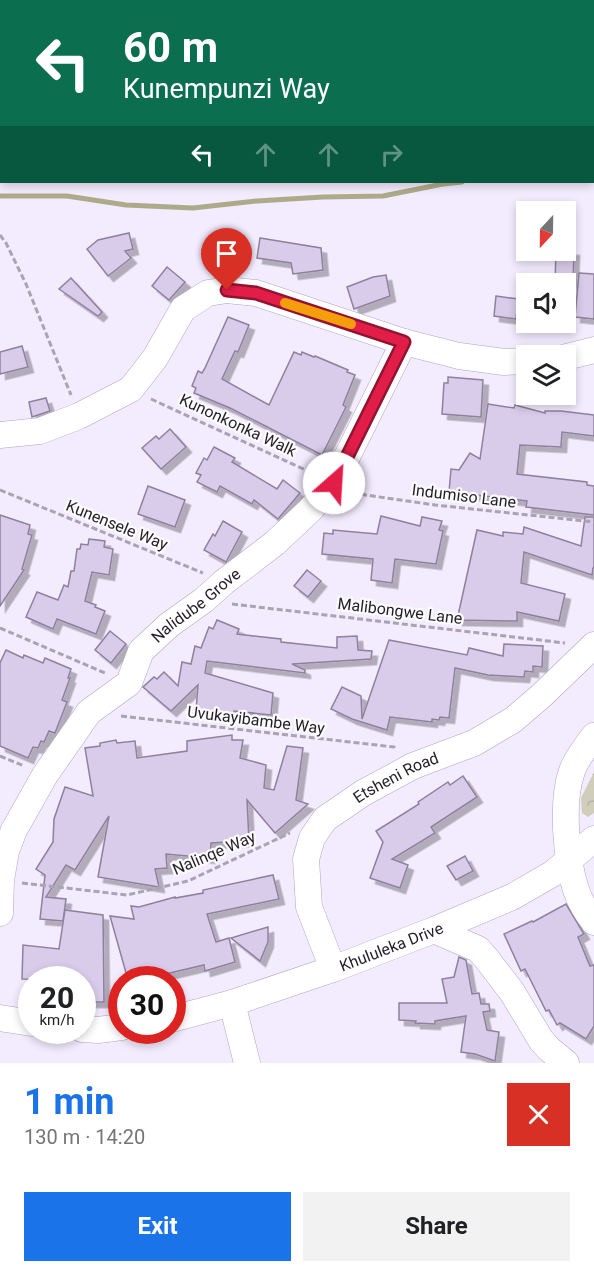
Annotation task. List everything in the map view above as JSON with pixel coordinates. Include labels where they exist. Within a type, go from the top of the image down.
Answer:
[{"type":"street","points":[[0,435],[40,431],[79,416],[131,389],[155,358],[183,309],[208,293],[227,290],[256,293],[404,342],[459,356],[516,361]]},
{"type":"street","name":"Nalidube Grove","points":[[129,683],[141,651],[169,625],[275,543],[310,510],[334,483],[404,342]]},
{"type":"street","points":[[576,354],[594,350]]},
{"type":"street","name":"Etsheni Road","points":[[333,969],[309,907],[306,867],[312,838],[325,819],[363,793],[413,765],[474,743],[513,720],[594,646]]},
{"type":"street","points":[[0,914],[1,880],[6,850],[14,830],[45,775],[89,712],[129,683]]},
{"type":"street","points":[[594,736],[572,769],[566,795],[565,815],[569,860],[576,890],[594,922]]},
{"type":"street","name":"Khululeka Drive","points":[[186,1016],[232,1004],[333,969],[512,897],[552,874],[594,838]]},
{"type":"street","points":[[434,930],[478,949],[512,992],[541,1040],[566,1063]]},
{"type":"street","points":[[232,1004],[247,1063]]},
{"type":"street","points":[[0,1018],[18,1021]]},
{"type":"path","points":[[0,235],[26,284],[79,416]]},
{"type":"path","name":"Kunonkonka Walk","points":[[131,389],[334,483]]},
{"type":"path","name":"Indumiso Lane","points":[[334,483],[351,493],[435,505],[594,522]]},
{"type":"path","name":"Kunensele Way","points":[[0,490],[224,582]]},
{"type":"path","name":"Malibongwe Lane","points":[[204,600],[594,646]]},
{"type":"path","points":[[0,628],[129,683]]},
{"type":"path","name":"Uvukayibambe Way","points":[[89,712],[394,747],[413,765]]},
{"type":"path","points":[[0,756],[45,775]]},
{"type":"path","name":"Nalinqe Way","points":[[1,880],[128,895],[188,881],[295,830],[325,819]]},
{"type":"green space","points":[[594,772],[594,813],[588,817],[582,813],[581,798]]},
{"type":"building","points":[[129,233],[133,249],[125,251],[131,258],[108,276],[87,249],[98,240]]},
{"type":"building","points":[[260,238],[321,248],[323,270],[293,274],[291,263],[257,258]]},
{"type":"building","points":[[556,261],[574,261],[573,273],[555,273]]},
{"type":"building","points":[[167,267],[185,282],[169,300],[152,286]]},
{"type":"building","points":[[579,273],[594,274],[594,319],[576,317]]},
{"type":"building","points":[[386,275],[390,296],[354,309],[347,287],[373,277]]},
{"type":"building","points":[[71,278],[102,312],[98,316],[59,289]]},
{"type":"building","points":[[496,296],[516,299],[516,319],[494,316]]},
{"type":"building","points":[[228,317],[249,325],[238,352],[235,351],[222,379],[269,405],[294,352],[315,356],[355,375],[343,405],[346,407],[322,455],[230,408],[194,393],[196,388],[192,386],[198,371],[202,373],[205,368]]},
{"type":"building","points":[[22,346],[28,367],[0,374],[0,352]]},
{"type":"building","points":[[448,377],[483,380],[481,417],[442,414],[444,383],[448,383]]},
{"type":"building","points":[[46,398],[50,411],[32,417],[29,402]]},
{"type":"building","points":[[488,404],[514,408],[515,405],[545,413],[545,411],[561,411],[594,415],[594,436],[562,432],[561,447],[520,445],[517,474],[587,482],[587,485],[594,486],[594,515],[526,507],[527,501],[449,492],[451,469],[459,470],[470,453],[480,459]]},
{"type":"building","points":[[170,429],[186,447],[161,469],[142,448],[156,436],[159,439]]},
{"type":"building","points":[[214,447],[235,458],[232,462],[277,489],[283,480],[300,493],[278,519],[254,500],[252,504],[220,486],[217,492],[197,482],[201,475],[196,473],[204,458],[207,460]]},
{"type":"building","points":[[148,486],[185,500],[175,527],[138,514]]},
{"type":"building","points":[[0,515],[30,525],[28,534],[32,535],[22,569],[24,570],[0,606]]},
{"type":"building","points":[[381,516],[420,526],[422,517],[442,521],[439,530],[443,531],[436,564],[395,559],[392,583],[371,580],[373,559],[322,554],[324,533],[333,534],[333,530],[377,534]]},
{"type":"building","points":[[585,517],[594,517],[592,575],[524,552],[521,583],[565,594],[559,621],[517,612],[517,621],[457,620],[477,530],[503,536],[503,532],[523,534],[524,527],[581,546]]},
{"type":"building","points":[[223,521],[242,532],[226,562],[204,550]]},
{"type":"building","points":[[89,539],[105,541],[104,547],[113,549],[109,575],[92,572],[85,601],[105,611],[96,634],[57,619],[53,629],[26,617],[37,592],[58,600],[64,585],[68,587],[71,571],[74,571],[77,549],[80,549],[81,544],[88,545]]},
{"type":"building","points":[[307,570],[321,581],[308,597],[294,586]]},
{"type":"building","points":[[217,620],[239,629],[237,634],[281,639],[281,642],[337,648],[337,637],[357,636],[358,650],[372,651],[371,659],[292,664],[305,670],[305,673],[207,661],[205,673],[273,693],[271,715],[234,711],[234,714],[196,711],[198,685],[171,711],[143,687],[164,672],[178,686],[182,662],[191,664],[195,646],[201,648],[209,627],[213,629]]},
{"type":"building","points":[[110,631],[126,644],[111,663],[95,650]]},
{"type":"building","points":[[389,640],[467,655],[469,648],[503,656],[504,644],[543,646],[542,667],[533,666],[533,672],[525,671],[524,677],[488,675],[455,668],[449,718],[440,717],[439,720],[432,719],[432,722],[390,717],[387,730],[352,719],[331,709],[342,687],[361,696],[362,719]]},
{"type":"building","points":[[6,650],[23,658],[24,655],[43,663],[45,658],[71,669],[62,700],[67,702],[55,733],[49,731],[38,748],[33,747],[28,758],[0,746],[0,663]]},
{"type":"building","points":[[232,735],[232,740],[243,740],[240,758],[266,765],[264,788],[274,790],[287,746],[303,748],[296,800],[308,804],[275,833],[247,800],[249,841],[211,843],[210,858],[166,854],[167,868],[155,869],[159,887],[98,877],[109,816],[75,870],[66,865],[46,897],[66,899],[63,921],[40,919],[45,875],[36,869],[53,842],[54,819],[65,787],[93,796],[85,748],[100,746],[100,743],[116,740],[117,743],[135,741],[137,758],[187,751],[187,741]]},
{"type":"building","points":[[463,776],[477,797],[431,827],[435,833],[392,859],[408,865],[400,888],[370,878],[383,842],[376,831],[419,804],[418,802],[448,782],[450,785]]},
{"type":"building","points":[[465,856],[473,871],[456,880],[447,866]]},
{"type":"building","points":[[273,875],[279,899],[207,914],[216,942],[229,938],[235,962],[205,971],[204,965],[186,969],[186,966],[124,966],[110,916],[134,919],[131,906],[139,907],[175,897],[203,893],[203,890]]},
{"type":"building","points":[[566,904],[584,934],[578,937],[590,966],[594,965],[594,1026],[586,1039],[560,1023],[557,1025],[549,1010],[546,1011],[525,969],[521,971],[504,934],[533,922]]},
{"type":"building","points":[[65,910],[103,915],[104,1002],[96,1002],[96,966],[22,966],[23,945],[59,949]]},
{"type":"building","points":[[268,927],[268,942],[260,961],[231,938]]},
{"type":"building","points":[[459,957],[466,960],[472,994],[479,993],[481,1004],[489,1004],[490,1011],[483,1012],[487,1030],[499,1032],[495,1061],[461,1052],[466,1016],[435,1021],[435,1024],[399,1020],[399,1003],[447,1003],[442,979],[454,977]]},
{"type":"waterway","points":[[0,196],[67,196],[126,205],[193,208],[257,201],[383,196],[452,183]]},
{"type":"slow traffic","points":[[285,303],[351,324]]},
{"type":"route","points":[[227,290],[256,293],[404,342],[334,483]]}]
